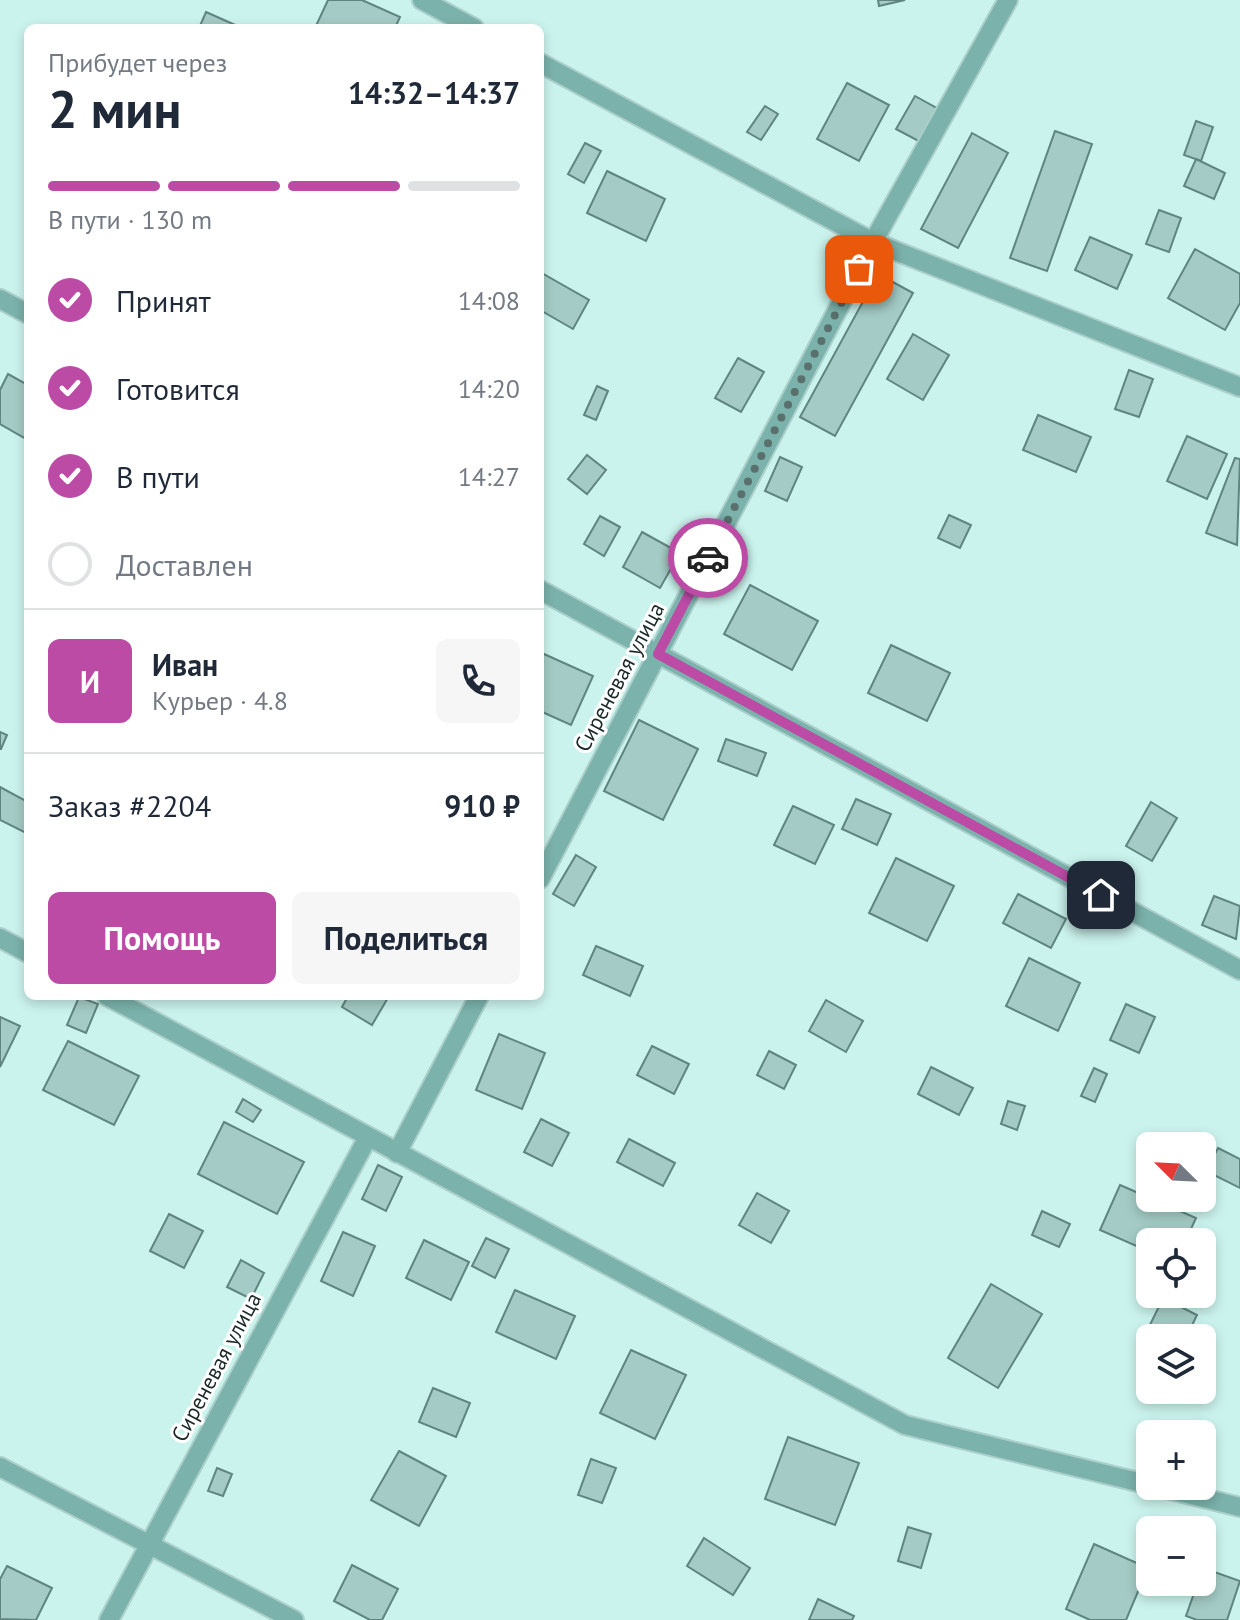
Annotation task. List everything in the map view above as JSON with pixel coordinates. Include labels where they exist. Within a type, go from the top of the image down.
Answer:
[{"type":"lane","points":[[422,0],[467,24]]},
{"type":"lane","name":"Сиреневая улица","points":[[544,871],[873,242],[1008,0]]},
{"type":"lane","points":[[544,65],[873,242],[1240,387]]},
{"type":"lane","points":[[0,299],[24,312]]},
{"type":"lane","points":[[544,592],[1240,970]]},
{"type":"lane","points":[[0,938],[24,951]]},
{"type":"lane","points":[[114,1000],[905,1425],[1136,1481]]},
{"type":"lane","points":[[397,1153],[477,1000]]},
{"type":"lane","name":"Сиреневая улица","points":[[109,1620],[147,1543],[368,1137]]},
{"type":"lane","points":[[0,1467],[294,1620]]},
{"type":"lane","points":[[1212,1500],[1240,1507]]},
{"type":"building","points":[[328,0],[362,0],[400,17],[397,24],[317,24]]},
{"type":"building","points":[[878,0],[905,0],[879,6]]},
{"type":"building","points":[[206,12],[233,24],[201,24]]},
{"type":"building","points":[[847,83],[889,105],[859,161],[817,139]]},
{"type":"building","points":[[915,96],[942,111],[924,144],[896,129]]},
{"type":"building","points":[[765,106],[778,114],[761,140],[747,132]]},
{"type":"building","points":[[1196,121],[1213,127],[1201,161],[1184,155]]},
{"type":"building","points":[[1055,131],[1092,144],[1047,271],[1010,258]]},
{"type":"building","points":[[972,133],[1008,153],[958,248],[921,229]]},
{"type":"building","points":[[585,143],[601,151],[584,183],[568,174]]},
{"type":"building","points":[[1196,159],[1225,173],[1214,199],[1184,186]]},
{"type":"building","points":[[607,171],[665,199],[646,241],[587,213]]},
{"type":"building","points":[[1159,210],[1181,218],[1169,252],[1146,244]]},
{"type":"building","points":[[1090,237],[1132,255],[1117,289],[1075,270]]},
{"type":"building","points":[[1195,249],[1240,274],[1240,303],[1225,330],[1168,298]]},
{"type":"building","points":[[544,274],[589,300],[573,329],[544,312]]},
{"type":"building","points":[[878,274],[913,293],[835,436],[800,417]]},
{"type":"building","points":[[913,334],[949,355],[923,400],[887,379]]},
{"type":"building","points":[[738,358],[764,372],[741,412],[715,398]]},
{"type":"building","points":[[1129,370],[1153,379],[1139,417],[1115,409]]},
{"type":"building","points":[[8,374],[24,383],[24,438],[0,424],[0,390]]},
{"type":"building","points":[[597,386],[608,391],[596,420],[584,415]]},
{"type":"building","points":[[1038,415],[1091,437],[1076,472],[1023,450]]},
{"type":"building","points":[[1187,436],[1227,454],[1207,499],[1167,481]]},
{"type":"building","points":[[587,455],[606,470],[587,494],[568,479]]},
{"type":"building","points":[[780,457],[802,467],[787,501],[765,491]]},
{"type":"building","points":[[1235,458],[1240,459],[1237,545],[1206,533]]},
{"type":"building","points":[[949,515],[971,525],[960,548],[938,538]]},
{"type":"building","points":[[600,516],[620,527],[604,556],[584,544]]},
{"type":"building","points":[[642,532],[680,553],[660,588],[623,567]]},
{"type":"building","points":[[750,585],[818,621],[792,670],[724,634]]},
{"type":"building","points":[[891,645],[950,673],[927,721],[868,693]]},
{"type":"building","points":[[544,654],[593,676],[571,725],[544,713]]},
{"type":"building","points":[[639,720],[698,749],[663,820],[604,791]]},
{"type":"building","points":[[0,732],[7,735],[1,749],[0,749]]},
{"type":"building","points":[[726,739],[766,753],[757,776],[718,761]]},
{"type":"building","points":[[0,787],[24,800],[24,832],[0,820]]},
{"type":"building","points":[[856,799],[891,814],[877,845],[842,829]]},
{"type":"building","points":[[1151,802],[1177,818],[1152,861],[1126,846]]},
{"type":"building","points":[[793,806],[834,825],[815,864],[774,845]]},
{"type":"building","points":[[576,855],[596,867],[574,906],[553,894]]},
{"type":"building","points":[[896,858],[954,886],[927,941],[869,913]]},
{"type":"building","points":[[1018,894],[1066,919],[1051,948],[1003,923]]},
{"type":"building","points":[[1214,896],[1240,906],[1236,939],[1202,925]]},
{"type":"building","points":[[596,946],[643,966],[630,996],[583,975]]},
{"type":"building","points":[[1029,958],[1080,983],[1058,1031],[1006,1006]]},
{"type":"building","points":[[78,1000],[98,1004],[86,1033],[67,1025]]},
{"type":"building","points":[[346,1000],[387,1000],[372,1025],[342,1007]]},
{"type":"building","points":[[826,1000],[863,1021],[846,1052],[809,1031]]},
{"type":"building","points":[[1126,1004],[1155,1017],[1139,1053],[1110,1040]]},
{"type":"building","points":[[0,1017],[20,1026],[0,1067]]},
{"type":"building","points":[[499,1034],[545,1053],[522,1109],[476,1090]]},
{"type":"building","points":[[68,1041],[139,1076],[114,1125],[43,1090]]},
{"type":"building","points":[[652,1046],[689,1064],[674,1094],[637,1075]]},
{"type":"building","points":[[769,1051],[796,1065],[784,1089],[757,1075]]},
{"type":"building","points":[[931,1067],[973,1088],[959,1115],[918,1094]]},
{"type":"building","points":[[1094,1068],[1107,1074],[1095,1102],[1081,1096]]},
{"type":"building","points":[[243,1099],[261,1110],[253,1122],[236,1112]]},
{"type":"building","points":[[1008,1101],[1025,1106],[1017,1130],[1001,1124]]},
{"type":"building","points":[[541,1119],[569,1133],[552,1166],[524,1152]]},
{"type":"building","points":[[224,1122],[304,1162],[277,1214],[198,1174]]},
{"type":"building","points":[[629,1139],[675,1163],[663,1186],[617,1162]]},
{"type":"building","points":[[1218,1148],[1240,1159],[1240,1188],[1216,1176]]},
{"type":"building","points":[[378,1165],[402,1177],[386,1211],[362,1199]]},
{"type":"building","points":[[1120,1185],[1136,1192],[1136,1212],[1182,1212],[1196,1218],[1191,1228],[1136,1228],[1136,1246],[1100,1230]]},
{"type":"building","points":[[757,1193],[789,1211],[771,1243],[739,1225]]},
{"type":"building","points":[[1042,1211],[1070,1224],[1059,1247],[1032,1235]]},
{"type":"building","points":[[169,1214],[203,1231],[184,1268],[150,1251]]},
{"type":"building","points":[[343,1232],[375,1246],[353,1296],[321,1281]]},
{"type":"building","points":[[486,1238],[509,1249],[495,1278],[472,1266]]},
{"type":"building","points":[[424,1240],[469,1262],[451,1300],[406,1278]]},
{"type":"building","points":[[241,1260],[264,1273],[251,1299],[227,1287]]},
{"type":"building","points":[[991,1284],[1042,1314],[998,1388],[948,1358]]},
{"type":"building","points":[[515,1290],[575,1316],[556,1359],[496,1332]]},
{"type":"building","points":[[1158,1308],[1183,1308],[1197,1315],[1193,1324],[1150,1324]]},
{"type":"building","points":[[631,1350],[686,1375],[655,1439],[600,1413]]},
{"type":"building","points":[[433,1388],[470,1403],[456,1437],[419,1422]]},
{"type":"building","points":[[788,1437],[859,1463],[835,1525],[765,1499]]},
{"type":"building","points":[[399,1451],[446,1476],[419,1526],[371,1500]]},
{"type":"building","points":[[591,1459],[616,1468],[602,1503],[578,1495]]},
{"type":"building","points":[[217,1468],[232,1474],[223,1496],[208,1491]]},
{"type":"building","points":[[908,1527],[931,1534],[921,1568],[898,1561]]},
{"type":"building","points":[[704,1538],[750,1568],[733,1595],[687,1566]]},
{"type":"building","points":[[1094,1544],[1136,1563],[1136,1596],[1126,1620],[1090,1620],[1066,1609]]},
{"type":"building","points":[[352,1565],[398,1589],[382,1620],[370,1620],[334,1601]]},
{"type":"building","points":[[7,1566],[52,1588],[36,1620],[0,1619],[0,1579]]},
{"type":"building","points":[[1216,1573],[1240,1581],[1227,1620],[1197,1620],[1186,1616],[1193,1596],[1216,1596]]},
{"type":"building","points":[[818,1599],[854,1616],[852,1620],[809,1620]]},
{"type":"way so far","points":[[708,558],[859,269]]},
{"type":"route","points":[[708,558],[658,654],[1101,895]]}]
